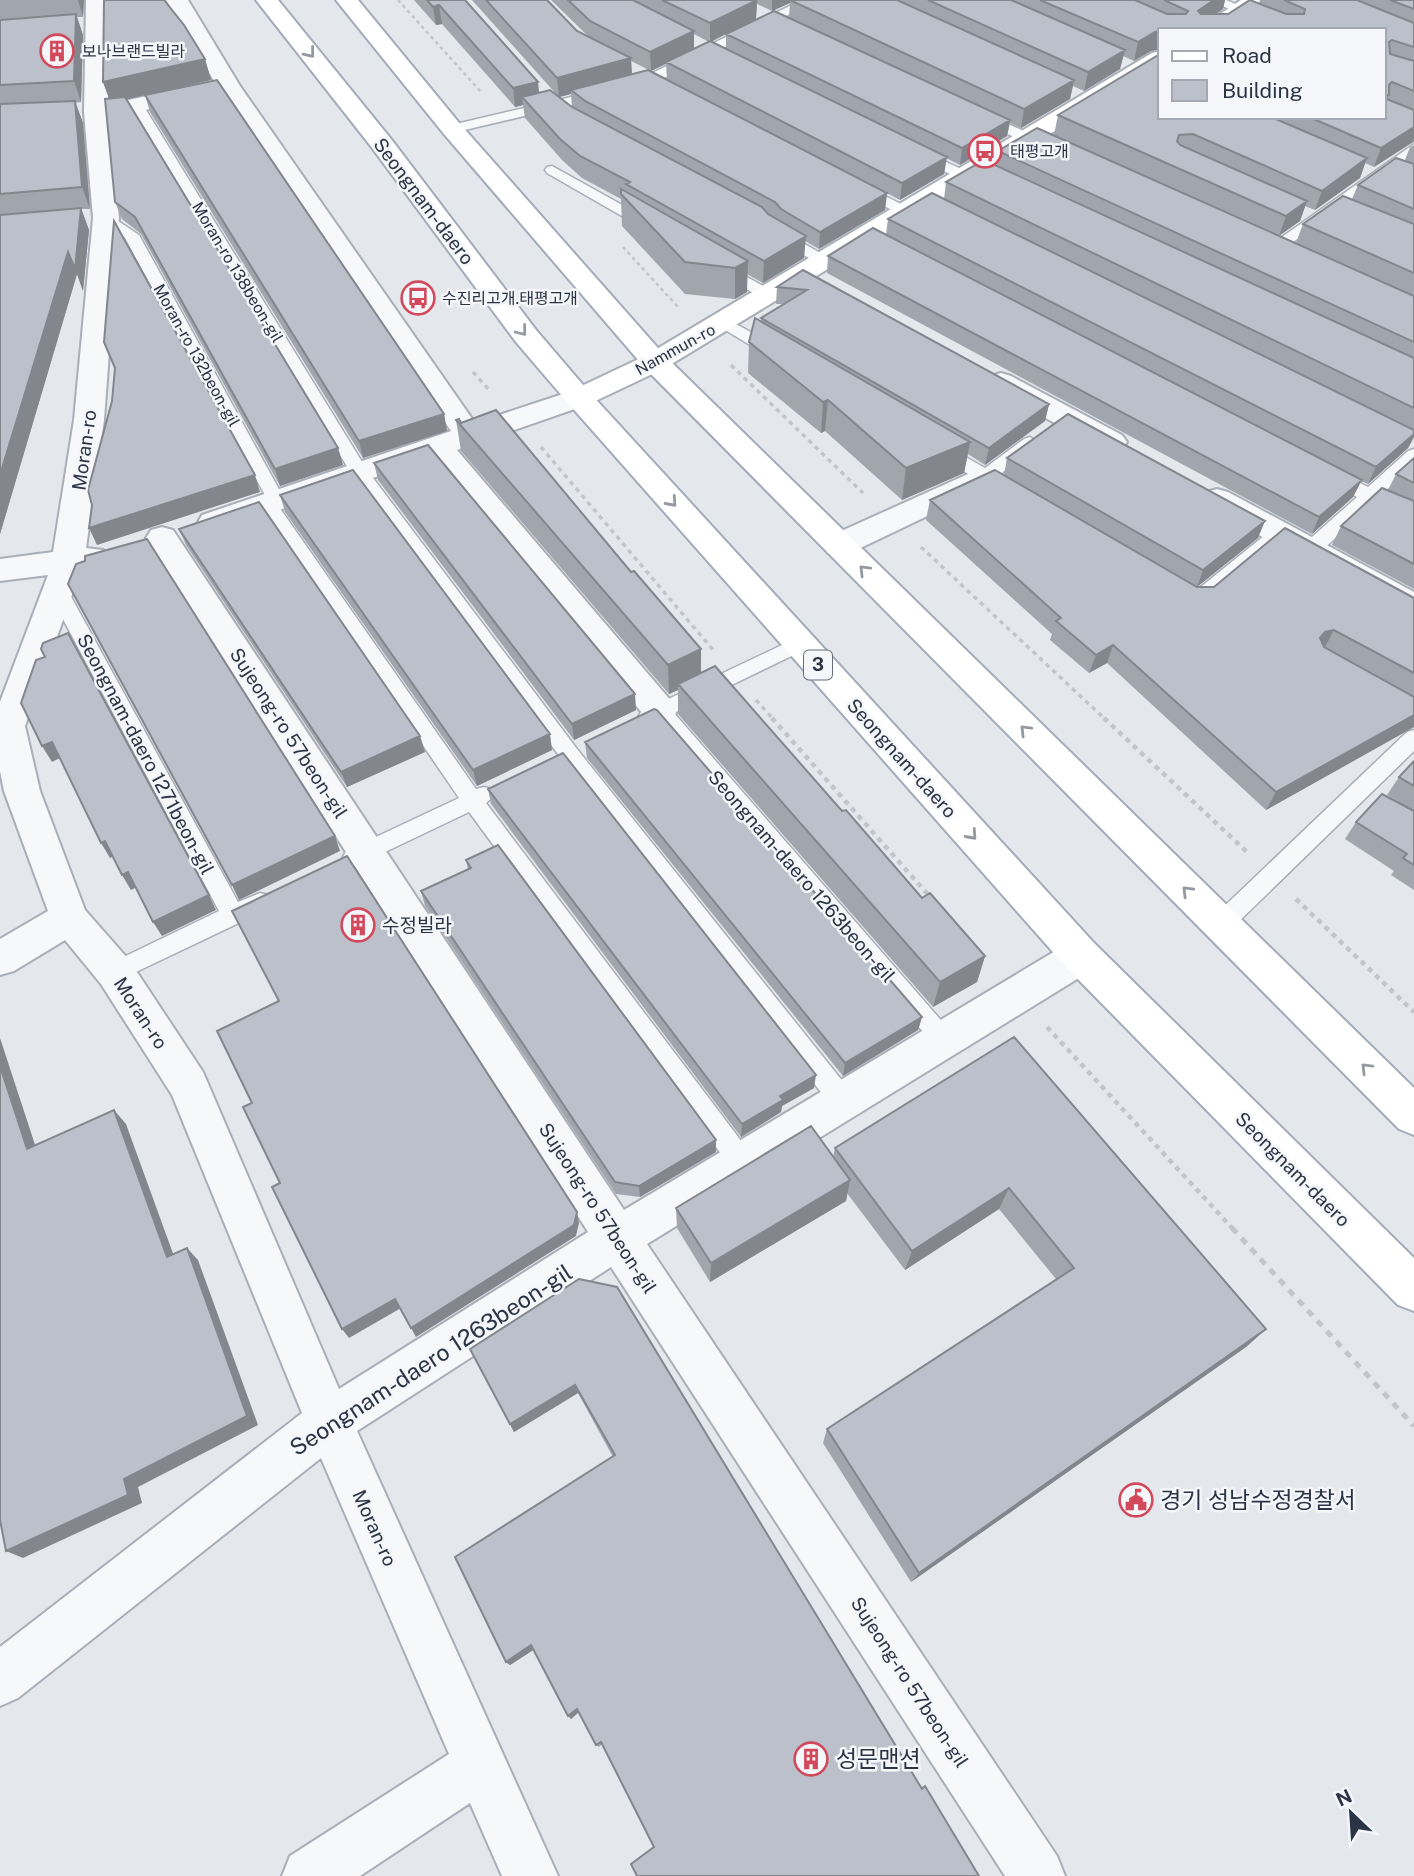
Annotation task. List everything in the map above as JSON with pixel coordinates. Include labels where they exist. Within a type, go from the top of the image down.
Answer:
[{"type":"main road","name":"Seongnam-daero","points":[[267,0],[383,144],[526,336],[579,398],[1082,956],[1414,1289]]},
{"type":"main road","points":[[347,0],[452,129],[656,362],[1414,1116]]},
{"type":"main road","points":[[1210,28],[1248,5]]},
{"type":"main road","name":"Nammun-ro","points":[[579,398],[656,362],[768,295],[818,274],[977,173],[1085,97],[1143,65]]},
{"type":"street","points":[[177,0],[229,86],[469,436]]},
{"type":"street","name":"Moran-ro","points":[[88,17],[83,113],[94,219],[89,420],[64,577],[9,726],[22,791],[69,918],[115,972],[188,1085],[329,1422],[530,1876]]},
{"type":"street","points":[[136,105],[229,86]]},
{"type":"street","points":[[1031,137],[1058,146]]},
{"type":"street","points":[[1253,236],[1302,258]]},
{"type":"street","points":[[982,372],[1137,456]]},
{"type":"street","points":[[0,570],[64,577],[140,546],[273,504],[579,398]]},
{"type":"street","points":[[438,447],[660,711]]},
{"type":"street","points":[[839,545],[985,477]]},
{"type":"street","points":[[1197,488],[1414,606]]},
{"type":"street","name":"Sujeong-ro 57beon-gil","points":[[140,546],[347,860],[617,1238],[1037,1876]]},
{"type":"street","points":[[0,960],[69,918]]},
{"type":"street","name":"Seongnam-daero 1263beon-gil","points":[[0,1680],[329,1422],[617,1238],[1082,956]]},
{"type":"street","points":[[310,1876],[481,1765]]},
{"type":"lane","points":[[452,129],[550,99],[657,82],[779,23],[812,0]]},
{"type":"lane","points":[[1214,0],[1248,5],[1288,28]]},
{"type":"lane","points":[[752,10],[779,23]]},
{"type":"lane","points":[[689,39],[718,53]]},
{"type":"lane","points":[[629,68],[657,82]]},
{"type":"lane","points":[[550,99],[572,117]]},
{"type":"lane","points":[[83,113],[136,105]]},
{"type":"lane","name":"Moran-ro 138beon-gil","points":[[136,105],[360,474]]},
{"type":"lane","points":[[967,110],[1031,137]]},
{"type":"lane","points":[[905,146],[977,173]]},
{"type":"lane","points":[[1278,247],[1310,216],[1340,208],[1375,172],[1414,148]]},
{"type":"lane","points":[[552,170],[660,232]]},
{"type":"lane","points":[[1375,172],[1405,176]]},
{"type":"lane","points":[[845,180],[923,206]]},
{"type":"lane","name":"Moran-ro 132beon-gil","points":[[94,219],[131,235],[273,504]]},
{"type":"lane","points":[[768,224],[818,274]]},
{"type":"lane","points":[[708,260],[768,295]]},
{"type":"lane","points":[[723,322],[794,364]]},
{"type":"lane","points":[[985,477],[1066,417]]},
{"type":"lane","points":[[925,441],[1021,497]]},
{"type":"lane","points":[[1310,550],[1414,455]]},
{"type":"lane","points":[[1320,470],[1414,518]]},
{"type":"lane","points":[[360,474],[570,755],[843,1101]]},
{"type":"lane","points":[[273,504],[472,800],[742,1162]]},
{"type":"lane","points":[[1175,585],[1198,599],[1280,533]]},
{"type":"lane","name":"Seongnam-daero 1271beon-gil","points":[[64,577],[233,915]]},
{"type":"lane","points":[[626,728],[799,645]]},
{"type":"lane","name":"Seongnam-daero 1263beon-gil","points":[[660,711],[944,1040]]},
{"type":"lane","points":[[1221,924],[1414,738]]},
{"type":"lane","points":[[545,766],[593,744]]},
{"type":"lane","points":[[347,860],[509,783]]},
{"type":"lane","points":[[1359,791],[1381,805]]},
{"type":"lane","points":[[115,972],[281,892]]},
{"type":"path","points":[[466,364],[563,470],[734,676],[935,902]]},
{"type":"path","points":[[1017,995],[1414,1426]]},
{"type":"building","points":[[104,0],[164,0],[184,25],[205,59],[103,82]]},
{"type":"building","points":[[427,0],[465,0],[538,82],[513,88],[439,5],[433,7]]},
{"type":"building","points":[[486,0],[547,0],[577,31],[631,58],[557,78]]},
{"type":"building","points":[[568,0],[633,0],[694,31],[650,52],[590,21]]},
{"type":"building","points":[[662,0],[757,0],[710,23]]},
{"type":"building","points":[[790,0],[897,0],[1074,80],[1024,109]]},
{"type":"building","points":[[928,0],[1011,0],[1125,50],[1088,72]]},
{"type":"building","points":[[1040,0],[1135,0],[1167,14],[1186,14],[1188,11],[1164,0],[1214,0],[1198,11],[1201,14],[1228,14],[1250,0],[1286,14],[1304,14],[1305,9],[1284,0],[1357,0],[1414,23],[1414,47],[1392,40],[1389,42],[1390,54],[1414,61],[1414,91],[1392,82],[1389,85],[1389,95],[1386,96],[1386,28],[1158,28],[1158,31],[1138,42]]},
{"type":"building","points":[[1390,0],[1414,0],[1414,9]]},
{"type":"building","points":[[774,11],[1010,120],[962,148],[726,34]]},
{"type":"building","points":[[76,14],[74,81],[0,85],[0,20]]},
{"type":"building","points":[[710,41],[947,157],[902,183],[666,62]]},
{"type":"building","points":[[1158,55],[1158,119],[1276,119],[1367,158],[1322,191],[1193,134],[1179,135],[1177,141],[1180,145],[1307,201],[1286,216],[1058,115]]},
{"type":"building","points":[[648,70],[887,193],[820,232],[781,209],[775,202],[585,101],[571,90]]},
{"type":"building","points":[[217,80],[444,414],[359,441],[145,95]]},
{"type":"building","points":[[550,90],[572,107],[762,207],[768,214],[806,236],[764,261],[626,184],[630,182],[580,156],[560,139],[522,97]]},
{"type":"building","points":[[125,97],[338,448],[275,469],[135,217],[115,202],[105,99]]},
{"type":"building","points":[[1386,99],[1414,110],[1414,127],[1381,148],[1314,119],[1386,119]]},
{"type":"building","points":[[75,101],[82,187],[0,194],[0,104]]},
{"type":"building","points":[[1037,128],[1414,296],[1414,342],[998,151]]},
{"type":"building","points":[[1396,158],[1414,164],[1414,209],[1358,185]]},
{"type":"building","points":[[984,160],[1414,358],[1414,408],[946,182]]},
{"type":"building","points":[[621,189],[748,261],[735,268],[685,262],[621,194]]},
{"type":"building","points":[[932,193],[1414,430],[1414,434],[1376,467],[888,219]]},
{"type":"building","points":[[1343,196],[1414,224],[1414,273],[1303,224]]},
{"type":"building","points":[[81,208],[75,269],[68,252],[0,475],[0,215]]},
{"type":"building","points":[[114,221],[255,475],[89,528],[92,505],[88,490],[112,401],[115,368],[104,342]]},
{"type":"building","points":[[873,228],[1362,480],[1319,517],[828,256]]},
{"type":"building","points":[[803,270],[1049,404],[989,448],[761,318],[807,290],[777,287]]},
{"type":"building","points":[[755,318],[970,442],[906,468],[828,400],[823,402],[749,342]]},
{"type":"building","points":[[496,410],[631,572],[634,571],[701,649],[668,665],[456,420],[459,419],[461,423]]},
{"type":"building","points":[[1068,414],[1265,521],[1203,570],[1007,458]]},
{"type":"building","points":[[428,445],[635,694],[572,724],[374,463]]},
{"type":"building","points":[[1414,458],[1414,483],[1396,474]]},
{"type":"building","points":[[353,470],[550,734],[473,770],[280,495]]},
{"type":"building","points":[[995,470],[1197,587],[1214,587],[1285,528],[1414,598],[1414,673],[1334,630],[1325,632],[1320,638],[1324,647],[1414,697],[1414,715],[1276,792],[1113,645],[1096,655],[1056,621],[1061,618],[930,500]]},
{"type":"building","points":[[1382,488],[1414,501],[1414,564],[1341,526]]},
{"type":"building","points":[[259,502],[420,736],[341,772],[179,529]]},
{"type":"building","points":[[147,539],[335,836],[232,885],[68,584],[76,564],[85,561],[85,556]]},
{"type":"building","points":[[68,633],[209,895],[153,922],[128,872],[122,875],[105,841],[101,843],[52,742],[42,746],[21,703],[36,660],[45,657],[41,649],[43,643]]},
{"type":"building","points":[[715,666],[922,898],[930,893],[985,956],[940,982],[678,684]]},
{"type":"building","points":[[654,709],[922,1017],[845,1063],[585,742]]},
{"type":"building","points":[[563,753],[816,1075],[780,1096],[783,1100],[742,1124],[488,789]]},
{"type":"building","points":[[1414,761],[1414,786],[1399,777]]},
{"type":"building","points":[[1382,794],[1414,811],[1414,865],[1403,858],[1407,854],[1356,822]]},
{"type":"building","points":[[498,845],[716,1140],[639,1186],[615,1182],[421,891],[471,868],[466,860]]},
{"type":"building","points":[[347,856],[577,1212],[574,1225],[411,1328],[395,1299],[342,1329],[272,1187],[280,1183],[243,1107],[252,1103],[217,1031],[279,1001],[232,911]]},
{"type":"building","points":[[1014,1037],[1266,1329],[919,1573],[827,1429],[1074,1268],[1009,1188],[912,1251],[835,1148]]},
{"type":"building","points":[[0,1066],[27,1149],[114,1110],[167,1257],[187,1248],[247,1416],[124,1479],[128,1495],[6,1551],[0,1520]]},
{"type":"building","points":[[811,1126],[850,1180],[711,1263],[676,1208]]},
{"type":"building","points":[[579,1279],[617,1287],[922,1789],[925,1786],[979,1876],[637,1876],[631,1864],[654,1847],[601,1742],[596,1745],[577,1709],[568,1716],[531,1645],[506,1662],[455,1557],[615,1455],[575,1385],[510,1424],[470,1349]]},
{"type":"place","name":"보나브랜드빌라","points":[[57,51]]},
{"type":"place","name":"태평고개","points":[[985,151]]},
{"type":"place","name":"수진리고개.태평고개","points":[[418,298]]},
{"type":"place","name":"수정빌라","points":[[358,925]]},
{"type":"place","name":"경기 성남수정경찰서","points":[[1136,1500]]},
{"type":"place","name":"성문맨션","points":[[811,1759]]}]
